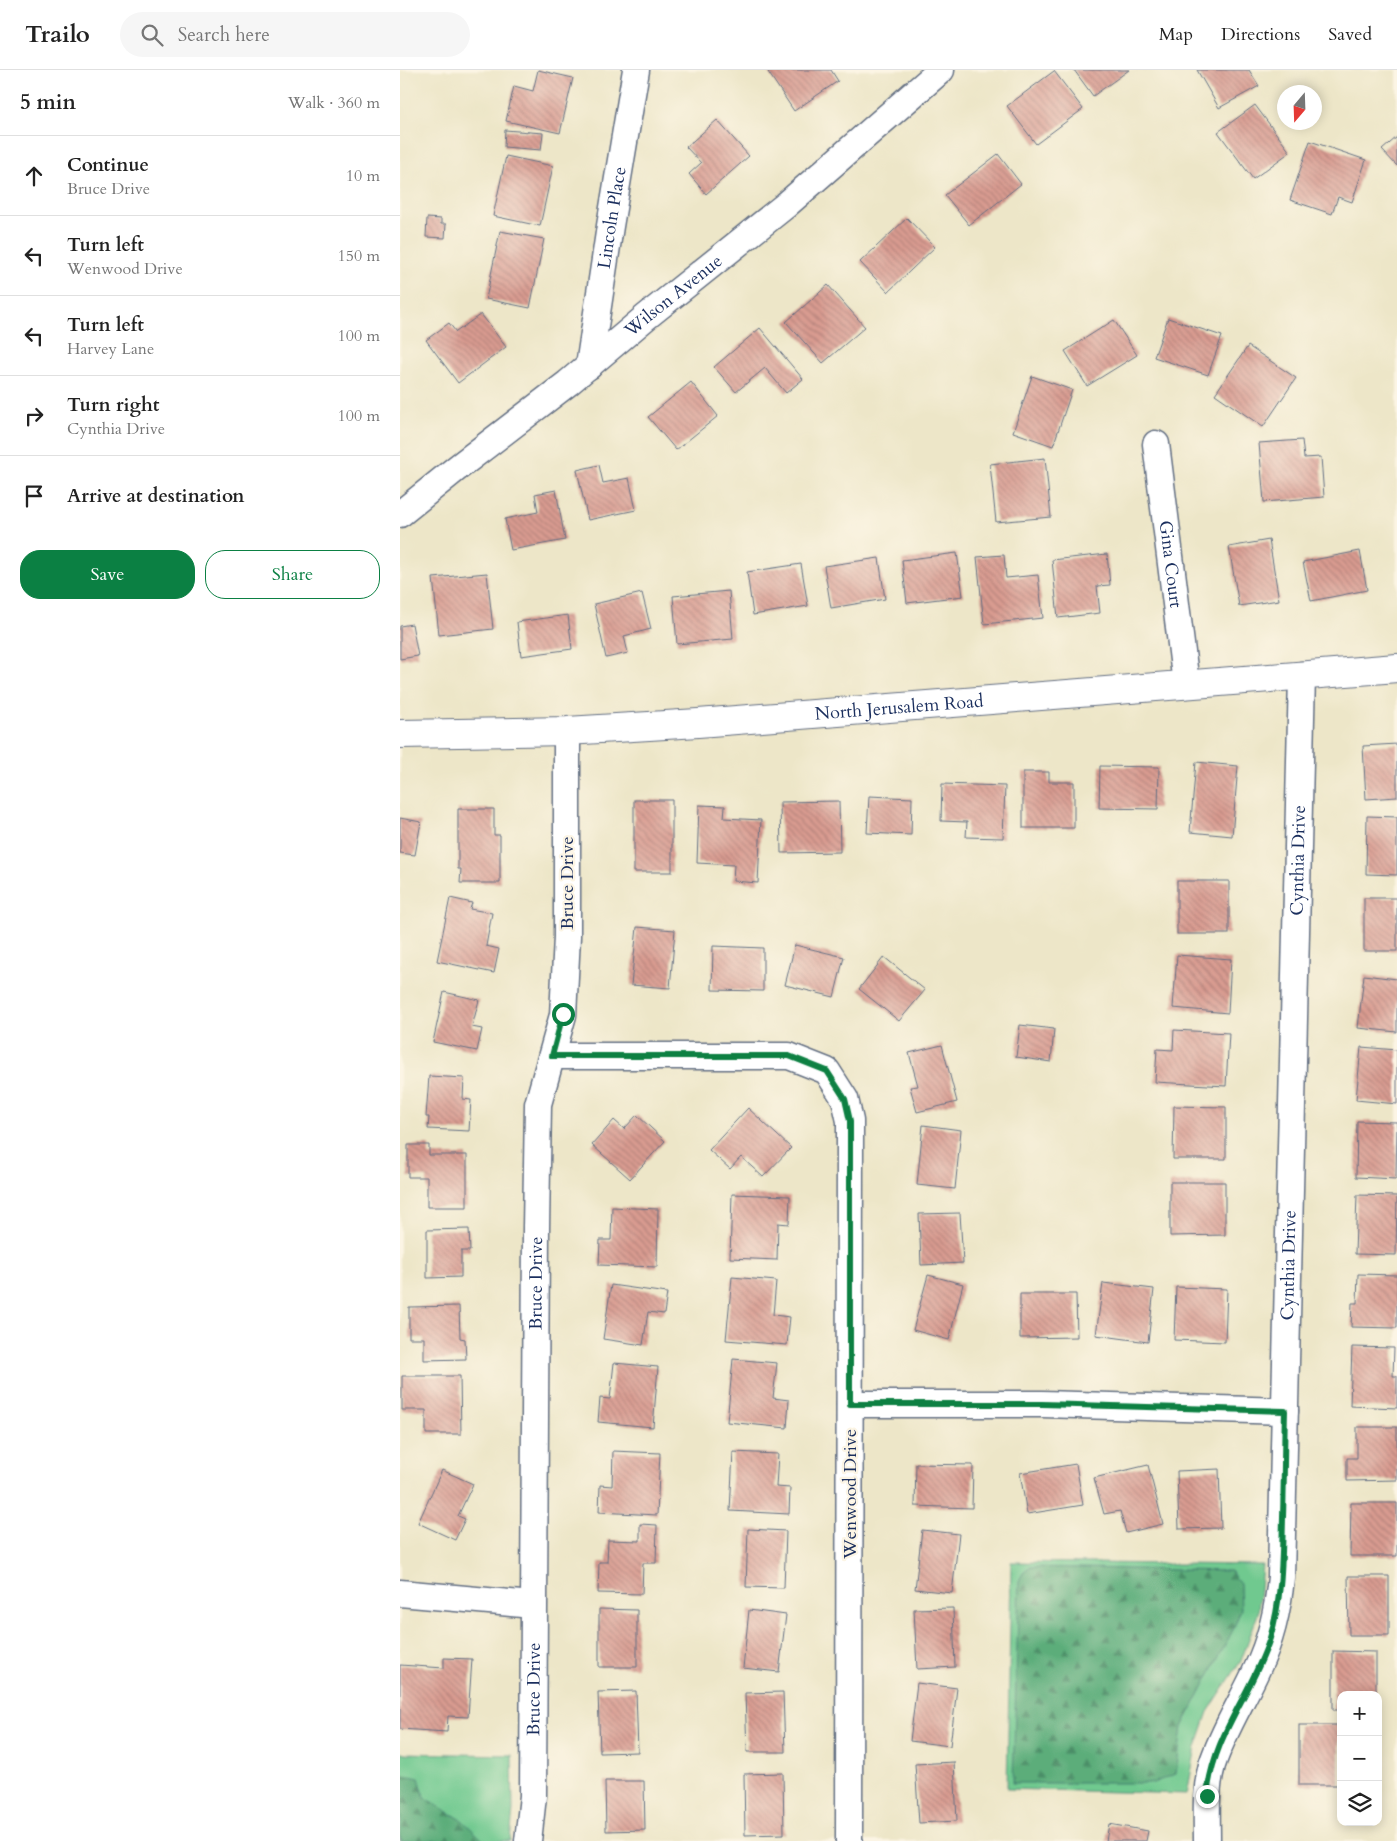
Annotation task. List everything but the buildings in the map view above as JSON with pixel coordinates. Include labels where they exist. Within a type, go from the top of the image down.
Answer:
[{"type":"main road","name":"North Jerusalem Road","points":[[400,734],[567,731],[698,723],[1397,668]]},
{"type":"street","name":"Lincoln Place","points":[[589,366],[636,70]]},
{"type":"street","name":"Wilson Avenue","points":[[400,514],[568,383],[646,317],[786,205],[941,70]]},
{"type":"street","name":"Gina Court","points":[[1156,444],[1186,684]]},
{"type":"street","name":"Cynthia Drive","points":[[1208,1841],[1207,1796],[1212,1767],[1223,1735],[1264,1654],[1270,1638],[1277,1607],[1282,1559],[1302,675]]},
{"type":"street","name":"Bruce Drive","points":[[528,1841],[533,1796],[538,1104],[563,1014],[567,937],[567,731]]},
{"type":"street","name":"Wenwood Drive","points":[[552,1056],[789,1056],[827,1071],[845,1099],[850,1121],[850,1841]]},
{"type":"street","points":[[850,1404],[1042,1404],[1285,1411]]},
{"type":"street","points":[[400,1593],[534,1605]]},
{"type":"green space","points":[[1011,1562],[1262,1565],[1258,1614],[1241,1661],[1208,1712],[1196,1747],[1187,1794],[1007,1789]]},
{"type":"green space","points":[[1031,1567],[1230,1571],[1240,1583],[1241,1609],[1233,1630],[1182,1727],[1176,1774],[1153,1783],[1013,1783],[1019,1581],[1023,1573]]},
{"type":"green space","points":[[400,1753],[512,1755],[513,1810],[510,1841],[400,1841]]},
{"type":"green space","points":[[400,1774],[419,1778],[425,1798],[462,1820],[484,1841],[402,1841],[400,1837]]},
{"type":"route","points":[[563,1014],[552,1056],[789,1056],[827,1071],[845,1099],[850,1121],[850,1404],[1042,1404],[1285,1411],[1282,1559],[1274,1623],[1257,1670],[1218,1747],[1207,1796]]}]
